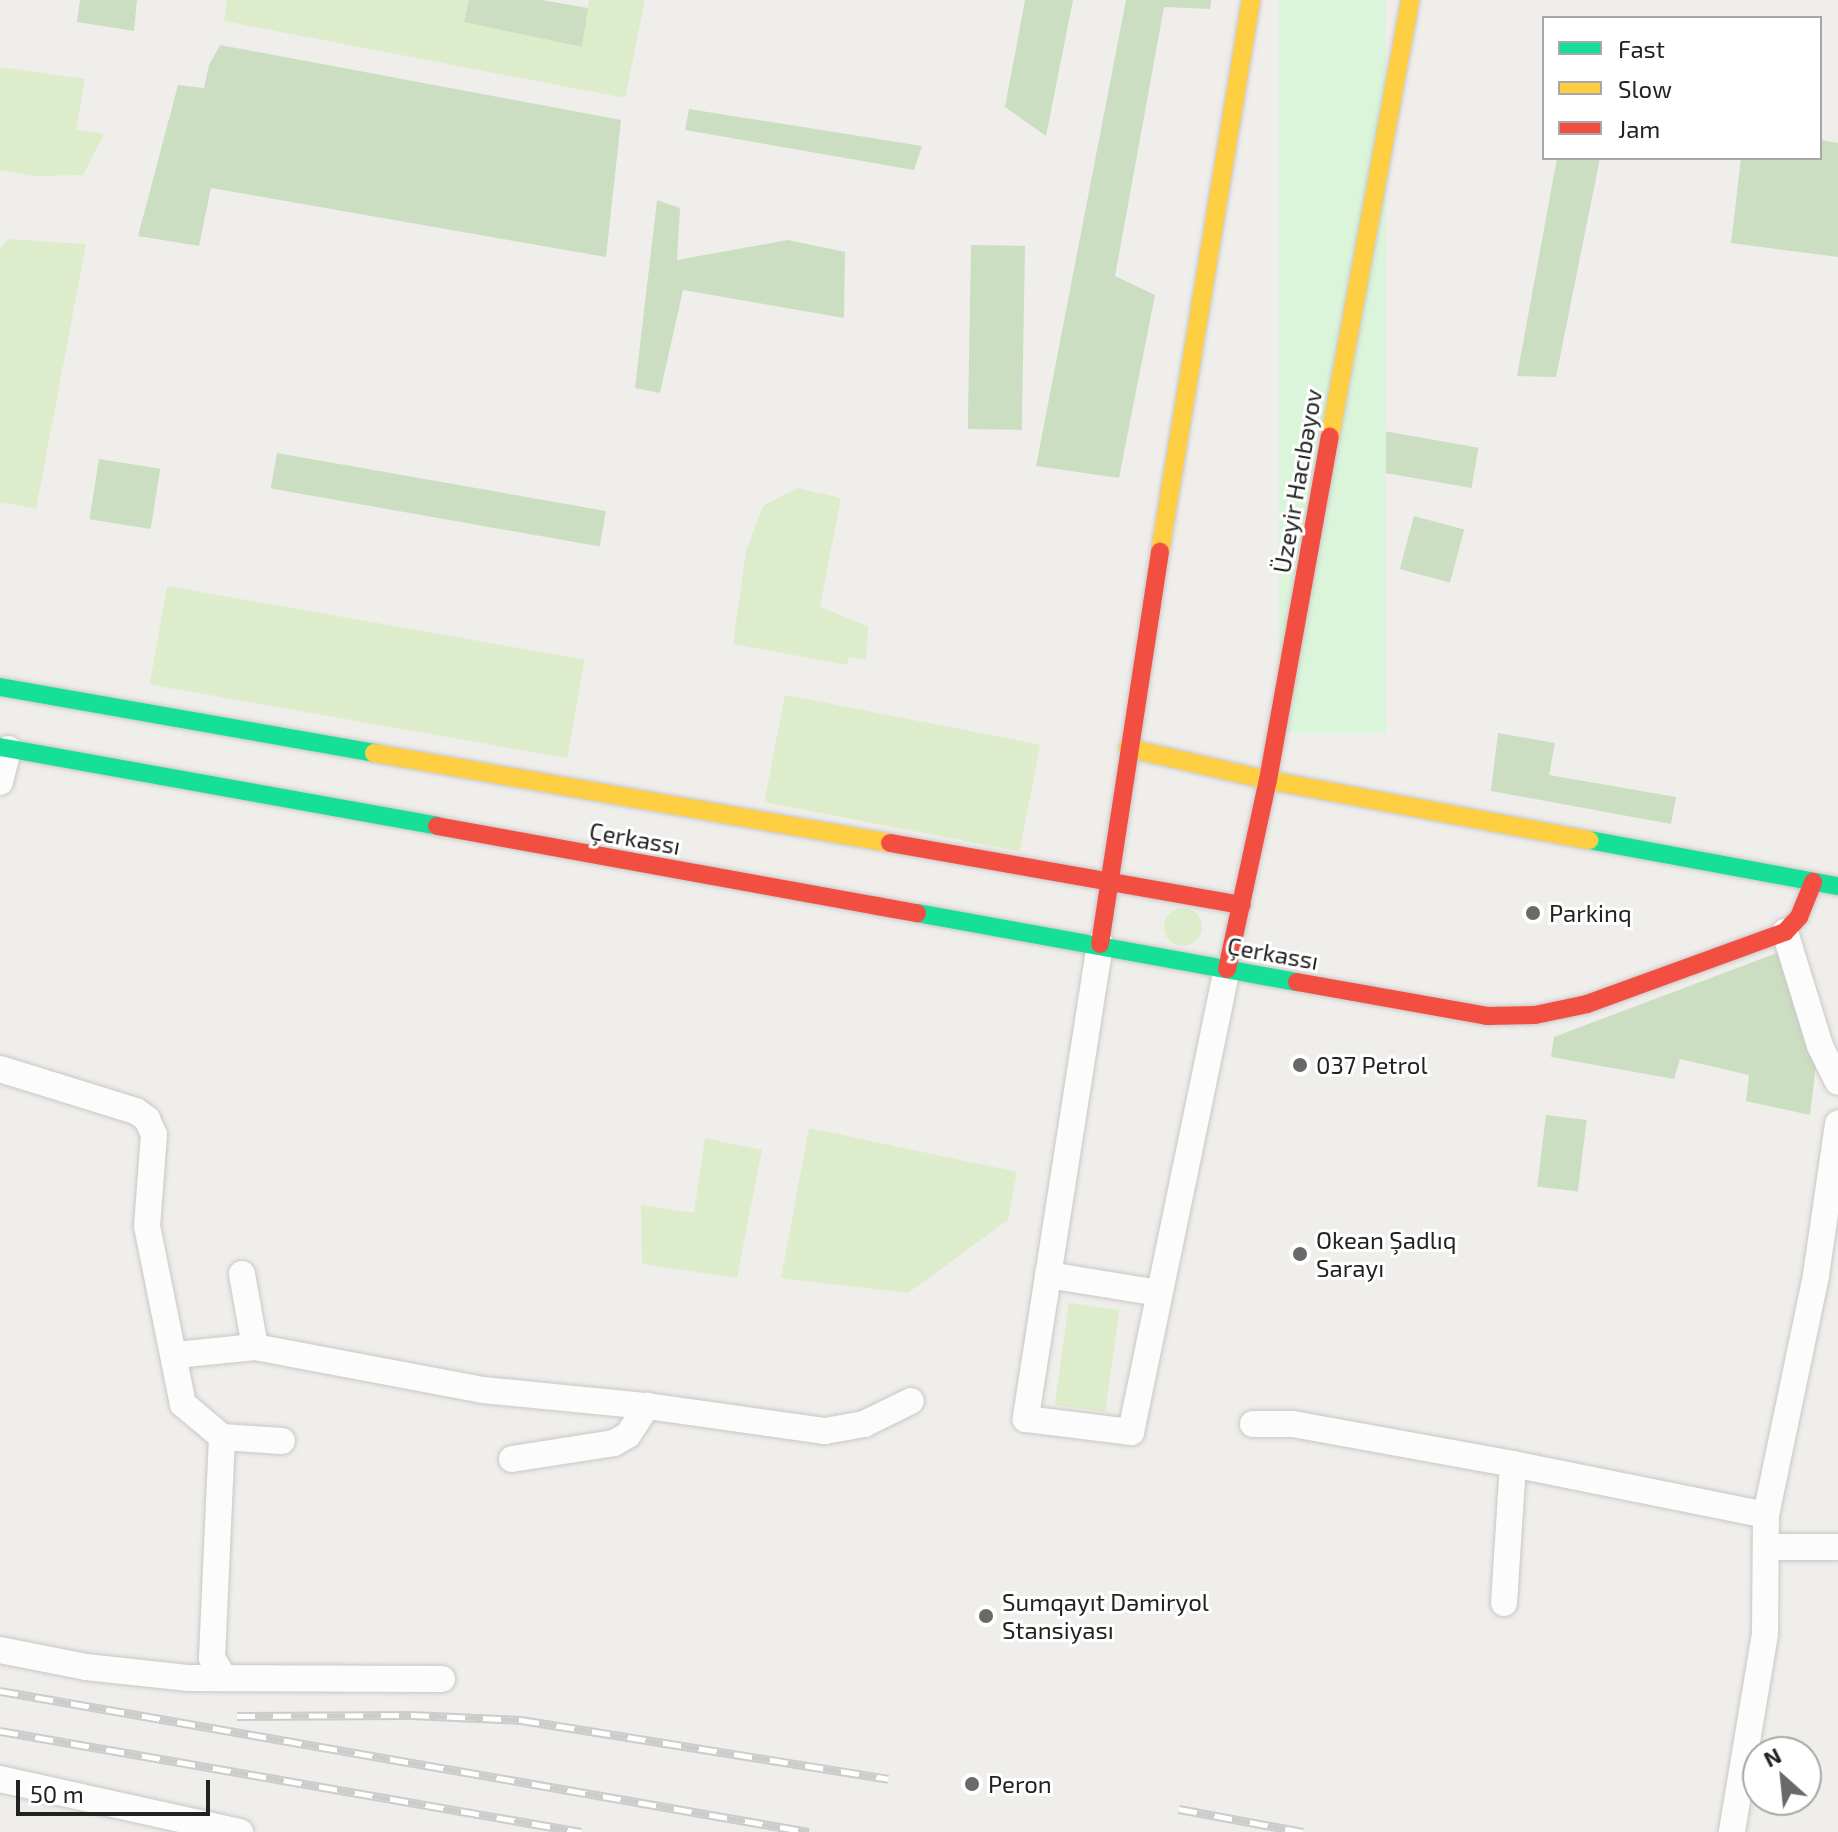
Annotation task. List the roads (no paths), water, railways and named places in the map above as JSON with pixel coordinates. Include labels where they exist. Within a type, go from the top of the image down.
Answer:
[{"type":"street","points":[[1227,969],[1131,1432],[1026,1419],[1128,748],[1251,0]]},
{"type":"street","name":"Üzeyir Hacıbəyov","points":[[1227,969],[1268,780],[1410,0]]},
{"type":"street","name":"Çerkassı","points":[[0,687],[1242,905]]},
{"type":"street","points":[[0,782],[4,748]]},
{"type":"street","name":"Çerkassı","points":[[4,748],[1100,944],[1471,1014],[1535,1015],[1587,1004],[1785,932]]},
{"type":"street","points":[[1128,748],[1268,780],[1838,886]]},
{"type":"street","points":[[1813,882],[1799,917],[1785,932],[1820,1046],[1838,1082]]},
{"type":"street","points":[[0,1069],[136,1111],[147,1119],[154,1135],[147,1226],[176,1355],[183,1404],[222,1437],[282,1441]]},
{"type":"street","points":[[1732,1832],[1765,1634],[1766,1515],[1816,1275],[1838,1124]]},
{"type":"street","points":[[242,1274],[255,1347]]},
{"type":"street","points":[[1048,1275],[1159,1293]]},
{"type":"street","points":[[176,1355],[255,1347],[483,1390],[647,1406],[825,1431],[864,1424],[911,1401]]},
{"type":"street","points":[[512,1459],[614,1443],[628,1435],[647,1406]]},
{"type":"street","points":[[1253,1424],[1293,1424],[1766,1515]]},
{"type":"street","points":[[222,1437],[212,1658],[224,1678]]},
{"type":"street","points":[[1504,1603],[1513,1464]]},
{"type":"street","points":[[1768,1547],[1838,1547]]},
{"type":"street","points":[[0,1650],[86,1667],[224,1678],[442,1679]]},
{"type":"street","points":[[0,1779],[240,1832]]},
{"type":"railway","points":[[0,1691],[809,1832]]},
{"type":"railway","points":[[237,1716],[411,1715],[521,1720],[888,1779]]},
{"type":"railway","points":[[0,1731],[581,1832]]},
{"type":"railway","points":[[1179,1809],[1303,1832]]},
{"type":"place","name":"Parkinq","points":[[1533,913]]},
{"type":"place","name":"037 Petrol","points":[[1300,1065]]},
{"type":"place","name":"Okean Şadlıq Sarayı","points":[[1300,1254]]},
{"type":"place","name":"Sumqayıt Dəmiryol Stansiyası","points":[[986,1616]]},
{"type":"place","name":"Peron","points":[[972,1784]]}]
